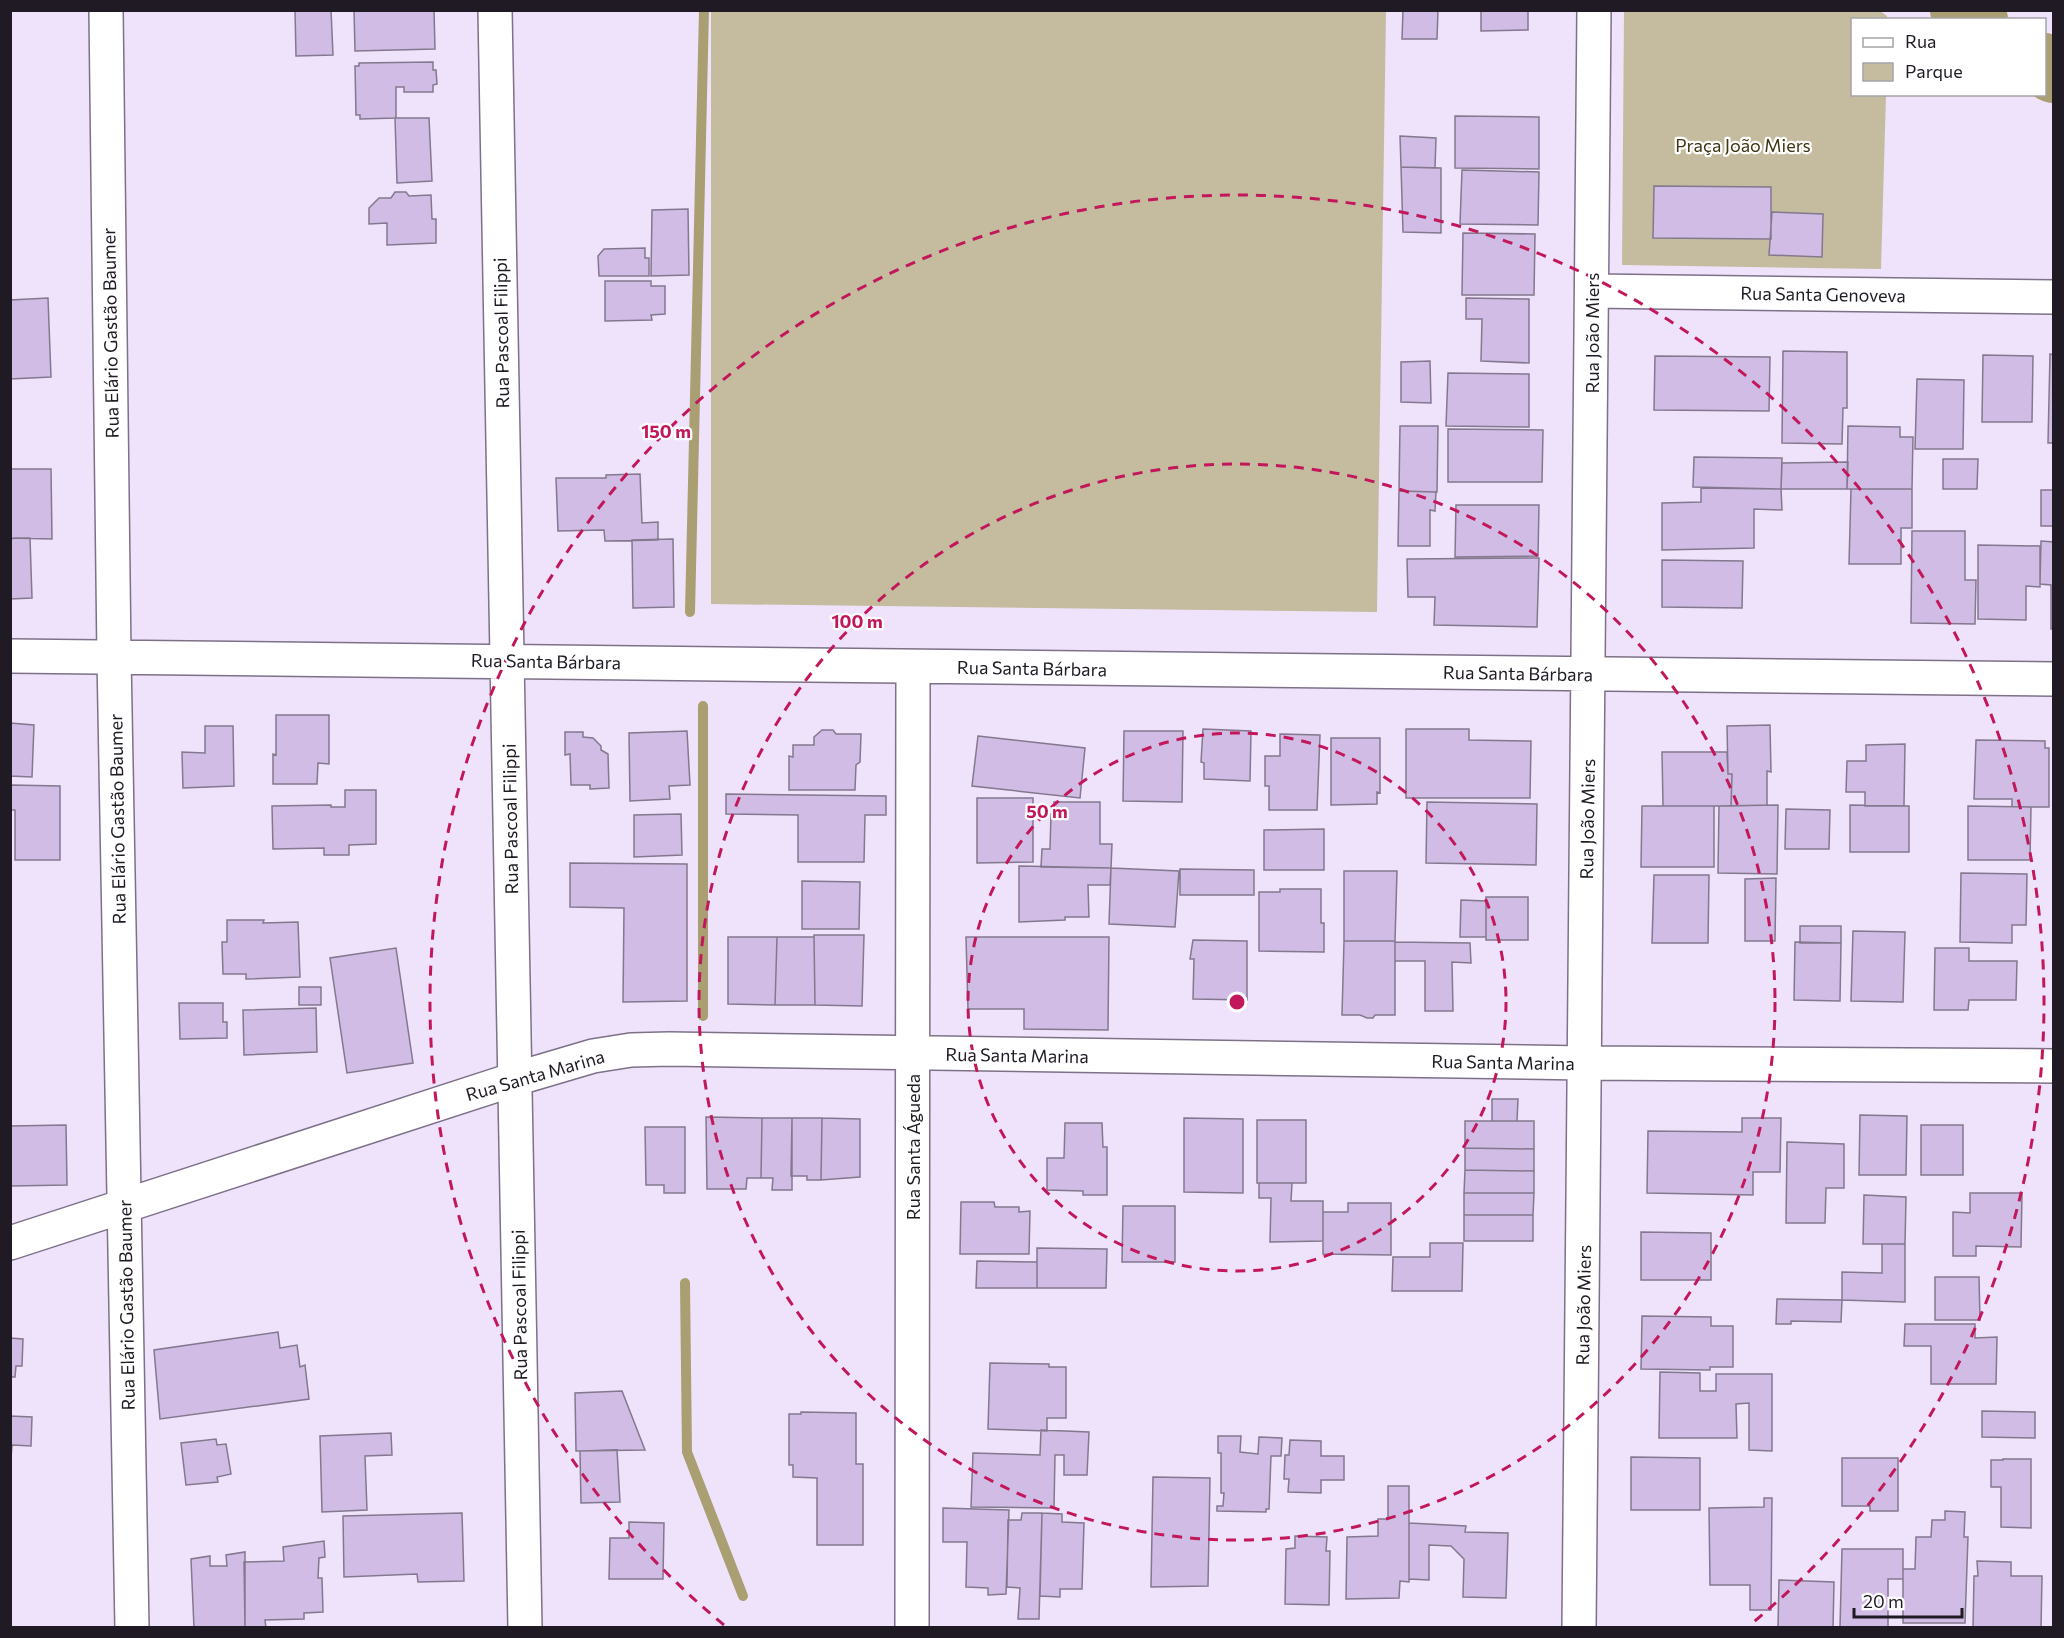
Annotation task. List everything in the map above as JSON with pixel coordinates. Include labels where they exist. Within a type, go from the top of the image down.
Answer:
[{"type":"street","name":"Rua Elário Gastão Baumer","points":[[106,10],[114,657],[132,1628]]},
{"type":"street","name":"Rua Pascoal Filippi","points":[[495,10],[524,1627]]},
{"type":"street","name":"Rua João Miers","points":[[1579,1628],[1594,10]]},
{"type":"street","name":"Rua Santa Genoveva","points":[[1593,291],[2054,297]]},
{"type":"street","name":"Rua Santa Bárbara","points":[[10,656],[2054,679]]},
{"type":"street","name":"Rua Santa Águeda","points":[[912,1628],[913,666]]},
{"type":"street","name":"Rua Santa Marina","points":[[10,1243],[515,1079],[592,1056],[631,1050],[1585,1063],[2054,1066]]},
{"type":"street","points":[[524,1627],[538,1628]]},
{"type":"green space","name":"Praça João Miers","points":[[1879,10],[1887,16],[1887,18],[1851,18],[1851,96],[1886,96],[1881,269],[1622,265],[1624,11]]},
{"type":"green space","points":[[711,11],[1386,11],[1377,612],[711,604]]},
{"type":"building","points":[[295,10],[331,10],[333,55],[296,56]]},
{"type":"building","points":[[354,10],[434,10],[435,49],[355,51]]},
{"type":"building","points":[[1403,10],[1438,10],[1437,39],[1402,39]]},
{"type":"building","points":[[1481,10],[1528,10],[1528,30],[1481,31]]},
{"type":"building","points":[[433,62],[437,84],[433,85],[433,92],[404,92],[404,87],[396,87],[396,118],[360,119],[360,115],[356,115],[355,66],[359,66],[359,63]]},
{"type":"building","points":[[1455,116],[1539,117],[1539,169],[1455,168]]},
{"type":"building","points":[[395,118],[429,118],[432,181],[397,183]]},
{"type":"building","points":[[1400,136],[1436,138],[1435,168],[1401,167]]},
{"type":"building","points":[[1401,167],[1441,168],[1441,233],[1403,232]]},
{"type":"building","points":[[1462,170],[1539,172],[1538,225],[1460,224]]},
{"type":"building","points":[[1654,186],[1771,187],[1771,239],[1653,238]]},
{"type":"building","points":[[395,192],[406,192],[409,196],[431,195],[432,219],[436,219],[436,243],[387,245],[387,223],[369,224],[369,208],[379,198],[391,198]]},
{"type":"building","points":[[688,209],[689,275],[651,276],[652,210]]},
{"type":"building","points":[[1772,212],[1823,214],[1822,257],[1769,255]]},
{"type":"building","points":[[1463,233],[1535,234],[1534,295],[1462,295]]},
{"type":"building","points":[[645,248],[645,258],[649,258],[649,276],[599,276],[598,256],[604,249]]},
{"type":"building","points":[[605,281],[651,281],[651,286],[665,286],[665,314],[651,315],[652,320],[605,321]]},
{"type":"building","points":[[48,298],[51,377],[10,379],[10,300]]},
{"type":"building","points":[[1466,298],[1529,299],[1529,363],[1481,361],[1482,319],[1466,319]]},
{"type":"building","points":[[1783,351],[1847,352],[1847,408],[1843,408],[1842,444],[1782,443]]},
{"type":"building","points":[[2050,354],[2054,355],[2054,443],[2048,443]]},
{"type":"building","points":[[1983,355],[2033,356],[2032,422],[1982,422]]},
{"type":"building","points":[[1655,356],[1770,357],[1769,411],[1654,410]]},
{"type":"building","points":[[1430,361],[1431,403],[1401,402],[1401,362]]},
{"type":"building","points":[[1448,373],[1529,374],[1529,427],[1446,426]]},
{"type":"building","points":[[1917,379],[1964,380],[1963,449],[1915,449]]},
{"type":"building","points":[[1400,426],[1438,426],[1437,492],[1399,491]]},
{"type":"building","points":[[1848,426],[1900,427],[1900,437],[1913,437],[1912,489],[1847,489]]},
{"type":"building","points":[[1448,429],[1543,430],[1542,482],[1448,482]]},
{"type":"building","points":[[1694,457],[1782,458],[1781,489],[1693,487]]},
{"type":"building","points":[[1943,459],[1978,459],[1977,489],[1943,489]]},
{"type":"building","points":[[1848,462],[1847,489],[1781,489],[1782,463]]},
{"type":"building","points":[[10,469],[51,469],[52,539],[10,538]]},
{"type":"building","points":[[640,474],[642,523],[658,522],[658,540],[605,541],[604,530],[558,531],[556,478],[606,478],[606,475]]},
{"type":"building","points":[[1701,488],[1781,489],[1782,510],[1754,509],[1754,548],[1662,550],[1662,503],[1701,502]]},
{"type":"building","points":[[1851,489],[1912,489],[1912,528],[1901,528],[1901,564],[1849,564]]},
{"type":"building","points":[[2041,490],[2054,490],[2054,526],[2041,526]]},
{"type":"building","points":[[1399,491],[1436,492],[1435,511],[1430,510],[1430,546],[1398,546]]},
{"type":"building","points":[[1456,505],[1539,505],[1538,556],[1455,557]]},
{"type":"building","points":[[1912,531],[1965,531],[1965,580],[1976,580],[1975,624],[1911,623]]},
{"type":"building","points":[[30,538],[32,598],[10,599],[10,539]]},
{"type":"building","points":[[673,539],[674,607],[633,608],[632,540]]},
{"type":"building","points":[[2041,541],[2054,542],[2054,629],[2051,629],[2051,585],[2040,584]]},
{"type":"building","points":[[1978,545],[2040,546],[2040,587],[2026,586],[2026,620],[1978,619]]},
{"type":"building","points":[[1539,558],[1537,627],[1434,625],[1435,597],[1408,597],[1407,559]]},
{"type":"building","points":[[1662,560],[1743,561],[1742,608],[1662,607]]},
{"type":"building","points":[[276,715],[329,715],[329,764],[318,763],[317,784],[273,784]]},
{"type":"building","points":[[10,723],[34,725],[32,777],[10,776]]},
{"type":"building","points":[[1770,725],[1771,772],[1767,771],[1767,805],[1731,806],[1732,774],[1728,774],[1727,726]]},
{"type":"building","points":[[205,726],[233,726],[234,786],[183,788],[182,752],[205,753]]},
{"type":"building","points":[[1203,729],[1251,731],[1250,781],[1204,779],[1204,763],[1201,762]]},
{"type":"building","points":[[1406,729],[1469,729],[1469,740],[1531,741],[1530,798],[1406,798]]},
{"type":"building","points":[[822,730],[833,730],[836,734],[861,734],[860,762],[856,765],[855,790],[789,790],[789,756],[793,757],[793,745],[814,745],[814,737]]},
{"type":"building","points":[[687,731],[690,785],[669,786],[670,799],[630,801],[629,733]]},
{"type":"building","points":[[1124,731],[1183,731],[1182,802],[1123,801]]},
{"type":"building","points":[[565,732],[583,732],[583,737],[593,738],[601,746],[601,750],[608,754],[609,788],[590,789],[590,785],[571,785],[570,754],[565,755]]},
{"type":"building","points":[[1280,734],[1320,735],[1317,810],[1269,810],[1269,786],[1265,786],[1265,756],[1280,756]]},
{"type":"building","points":[[978,736],[1085,748],[1080,798],[972,786]]},
{"type":"building","points":[[1331,738],[1380,738],[1380,793],[1377,792],[1377,804],[1331,805]]},
{"type":"building","points":[[1976,740],[2045,741],[2045,748],[2049,748],[2049,807],[2012,807],[2012,799],[1974,799]]},
{"type":"building","points":[[1905,744],[1904,806],[1865,806],[1865,792],[1846,792],[1847,761],[1866,761],[1866,745]]},
{"type":"building","points":[[1662,752],[1727,752],[1728,774],[1732,774],[1731,806],[1663,806]]},
{"type":"building","points":[[11,785],[60,786],[60,860],[15,860],[15,810],[11,810]]},
{"type":"building","points":[[345,790],[376,790],[376,844],[349,845],[349,855],[324,855],[324,848],[273,849],[272,806],[331,805],[331,807],[345,807]]},
{"type":"building","points":[[726,794],[886,796],[886,815],[865,815],[864,862],[798,862],[798,815],[726,814]]},
{"type":"building","points":[[977,798],[1033,798],[1033,862],[977,863]]},
{"type":"building","points":[[1054,802],[1100,802],[1100,844],[1112,844],[1111,868],[1041,867],[1042,849],[1050,849],[1051,814],[1054,814]]},
{"type":"building","points":[[1427,802],[1537,804],[1536,865],[1426,863]]},
{"type":"building","points":[[1778,805],[1777,874],[1718,873],[1719,806]]},
{"type":"building","points":[[1850,805],[1909,806],[1909,852],[1850,852]]},
{"type":"building","points":[[1642,806],[1714,806],[1714,867],[1641,867]]},
{"type":"building","points":[[1968,806],[2031,807],[2030,860],[1968,860]]},
{"type":"building","points":[[1786,809],[1830,810],[1829,849],[1785,849]]},
{"type":"building","points":[[681,814],[682,855],[634,857],[634,815]]},
{"type":"building","points":[[1324,829],[1324,870],[1264,870],[1264,830]]},
{"type":"building","points":[[570,863],[687,864],[687,1001],[623,1002],[624,908],[570,907]]},
{"type":"building","points":[[1019,866],[1111,868],[1110,885],[1088,885],[1089,917],[1019,922]]},
{"type":"building","points":[[1111,868],[1179,871],[1175,927],[1109,924]]},
{"type":"building","points":[[1180,869],[1254,870],[1254,895],[1180,895]]},
{"type":"building","points":[[1344,871],[1397,871],[1395,941],[1344,941]]},
{"type":"building","points":[[1961,873],[2027,874],[2026,925],[2012,925],[2012,943],[1960,942]]},
{"type":"building","points":[[1654,875],[1709,875],[1708,943],[1652,943]]},
{"type":"building","points":[[1776,878],[1775,941],[1745,941],[1745,879]]},
{"type":"building","points":[[802,881],[860,882],[859,929],[802,929]]},
{"type":"building","points":[[1280,889],[1321,889],[1324,952],[1259,951],[1259,892],[1280,892]]},
{"type":"building","points":[[1486,897],[1528,897],[1528,940],[1486,940]]},
{"type":"building","points":[[1461,900],[1486,901],[1486,937],[1460,937]]},
{"type":"building","points":[[227,920],[264,920],[263,923],[298,922],[300,977],[246,979],[246,974],[223,974],[222,942],[227,942]]},
{"type":"building","points":[[1800,926],[1841,926],[1841,943],[1800,943]]},
{"type":"building","points":[[1853,931],[1905,932],[1903,1002],[1851,1001]]},
{"type":"building","points":[[814,935],[864,935],[862,1006],[815,1005]]},
{"type":"building","points":[[728,937],[777,937],[775,1005],[728,1004]]},
{"type":"building","points":[[777,937],[814,937],[815,1005],[775,1005]]},
{"type":"building","points":[[966,937],[1109,937],[1108,1030],[1024,1029],[1024,1009],[968,1009]]},
{"type":"building","points":[[1193,940],[1247,941],[1247,1000],[1193,999],[1194,959],[1190,959]]},
{"type":"building","points":[[1344,941],[1395,941],[1395,1015],[1375,1015],[1373,1018],[1367,1018],[1360,1015],[1342,1015]]},
{"type":"building","points":[[1395,942],[1470,943],[1471,963],[1452,962],[1453,1011],[1425,1011],[1425,961],[1395,961]]},
{"type":"building","points":[[1795,942],[1841,943],[1840,1001],[1794,1000]]},
{"type":"building","points":[[396,948],[413,1063],[347,1073],[330,958]]},
{"type":"building","points":[[1935,948],[1969,948],[1969,961],[2017,961],[2016,1000],[1969,1000],[1968,1010],[1934,1010]]},
{"type":"building","points":[[299,987],[321,987],[321,1005],[299,1005]]},
{"type":"building","points":[[179,1003],[223,1003],[223,1022],[227,1022],[227,1038],[180,1039]]},
{"type":"building","points":[[316,1008],[317,1052],[244,1055],[243,1010]]},
{"type":"building","points":[[1492,1099],[1518,1099],[1517,1121],[1492,1121]]},
{"type":"building","points":[[1860,1115],[1907,1116],[1906,1175],[1859,1175]]},
{"type":"building","points":[[706,1117],[762,1118],[761,1178],[747,1178],[746,1189],[707,1189]]},
{"type":"building","points":[[762,1118],[792,1118],[792,1190],[772,1190],[773,1178],[761,1178]]},
{"type":"building","points":[[792,1118],[822,1118],[821,1180],[807,1180],[807,1176],[791,1176]]},
{"type":"building","points":[[822,1118],[860,1119],[860,1177],[821,1180]]},
{"type":"building","points":[[1184,1118],[1243,1119],[1243,1193],[1184,1192]]},
{"type":"building","points":[[1742,1118],[1781,1118],[1780,1172],[1753,1172],[1753,1195],[1647,1193],[1648,1131],[1742,1132]]},
{"type":"building","points":[[1257,1120],[1306,1120],[1306,1183],[1257,1183]]},
{"type":"building","points":[[1465,1121],[1534,1121],[1534,1149],[1465,1148]]},
{"type":"building","points":[[1065,1123],[1102,1123],[1103,1147],[1107,1147],[1107,1195],[1083,1195],[1083,1191],[1047,1190],[1047,1158],[1064,1158]]},
{"type":"building","points":[[66,1125],[67,1185],[10,1186],[10,1126]]},
{"type":"building","points":[[1921,1125],[1963,1125],[1963,1175],[1921,1175]]},
{"type":"building","points":[[645,1127],[685,1127],[685,1193],[664,1193],[664,1185],[646,1185]]},
{"type":"building","points":[[1787,1142],[1844,1144],[1844,1188],[1826,1188],[1825,1223],[1786,1223]]},
{"type":"building","points":[[1465,1148],[1534,1149],[1534,1171],[1465,1170]]},
{"type":"building","points":[[1465,1170],[1534,1171],[1534,1193],[1464,1193]]},
{"type":"building","points":[[1259,1183],[1292,1183],[1291,1201],[1323,1201],[1323,1241],[1270,1242],[1271,1198],[1259,1198]]},
{"type":"building","points":[[1464,1193],[1534,1193],[1533,1215],[1464,1215]]},
{"type":"building","points":[[1970,1193],[2022,1193],[2021,1247],[1976,1246],[1976,1256],[1953,1256],[1953,1212],[1970,1213]]},
{"type":"building","points":[[1864,1195],[1906,1197],[1905,1244],[1863,1244]]},
{"type":"building","points":[[961,1202],[994,1202],[995,1207],[1019,1207],[1019,1212],[1030,1211],[1029,1254],[960,1254]]},
{"type":"building","points":[[1348,1203],[1391,1203],[1391,1255],[1323,1254],[1323,1212],[1348,1212]]},
{"type":"building","points":[[1123,1206],[1175,1206],[1175,1262],[1122,1262]]},
{"type":"building","points":[[1464,1215],[1533,1215],[1533,1241],[1464,1241]]},
{"type":"building","points":[[1641,1232],[1711,1233],[1711,1280],[1641,1280]]},
{"type":"building","points":[[1430,1243],[1463,1243],[1462,1291],[1392,1291],[1393,1257],[1430,1257]]},
{"type":"building","points":[[1882,1244],[1905,1244],[1905,1302],[1842,1300],[1842,1272],[1882,1273]]},
{"type":"building","points":[[1037,1248],[1107,1249],[1106,1288],[1037,1288]]},
{"type":"building","points":[[977,1261],[1037,1262],[1037,1288],[976,1288]]},
{"type":"building","points":[[1935,1277],[1979,1277],[1980,1320],[1935,1320]]},
{"type":"building","points":[[1777,1299],[1842,1300],[1841,1322],[1791,1321],[1791,1324],[1776,1324]]},
{"type":"building","points":[[1642,1316],[1711,1317],[1711,1326],[1733,1326],[1733,1367],[1710,1367],[1710,1370],[1641,1369]]},
{"type":"building","points":[[1905,1324],[1975,1324],[1975,1338],[1997,1337],[1996,1384],[1931,1384],[1931,1346],[1904,1346]]},
{"type":"building","points":[[278,1332],[280,1348],[297,1345],[300,1367],[305,1365],[309,1399],[160,1419],[154,1350]]},
{"type":"building","points":[[10,1338],[23,1339],[22,1366],[16,1366],[15,1377],[10,1377]]},
{"type":"building","points":[[990,1363],[1049,1364],[1049,1367],[1066,1367],[1066,1418],[1047,1418],[1047,1431],[988,1429]]},
{"type":"building","points":[[1660,1372],[1700,1373],[1700,1391],[1716,1391],[1716,1374],[1772,1374],[1772,1451],[1749,1450],[1749,1403],[1736,1404],[1737,1438],[1659,1438]]},
{"type":"building","points":[[622,1391],[645,1450],[576,1451],[575,1393]]},
{"type":"building","points":[[1982,1411],[2035,1412],[2035,1438],[1982,1437]]},
{"type":"building","points":[[801,1412],[856,1413],[856,1464],[863,1464],[863,1545],[817,1545],[817,1478],[793,1477],[793,1465],[789,1465],[789,1414],[801,1414]]},
{"type":"building","points":[[10,1416],[32,1417],[31,1446],[12,1445],[10,1470]]},
{"type":"building","points":[[1041,1430],[1089,1432],[1087,1475],[1064,1475],[1064,1455],[1055,1455],[1054,1508],[971,1507],[973,1453],[1040,1455]]},
{"type":"building","points":[[391,1433],[392,1455],[365,1456],[367,1510],[322,1512],[320,1436]]},
{"type":"building","points":[[1218,1436],[1241,1436],[1240,1452],[1258,1454],[1259,1437],[1282,1438],[1281,1456],[1271,1456],[1269,1509],[1266,1509],[1266,1512],[1217,1511],[1217,1506],[1223,1506],[1224,1493],[1221,1493],[1221,1453],[1218,1453]]},
{"type":"building","points":[[216,1439],[217,1445],[226,1444],[231,1474],[217,1477],[218,1482],[186,1485],[181,1443]]},
{"type":"building","points":[[1290,1440],[1321,1441],[1321,1456],[1344,1456],[1344,1480],[1321,1480],[1321,1493],[1288,1492],[1289,1479],[1284,1479],[1285,1455],[1289,1455]]},
{"type":"building","points":[[617,1450],[620,1502],[581,1503],[580,1451]]},
{"type":"building","points":[[1631,1457],[1700,1458],[1700,1510],[1631,1510]]},
{"type":"building","points":[[1842,1458],[1898,1458],[1898,1511],[1870,1511],[1870,1506],[1842,1506]]},
{"type":"building","points":[[2031,1459],[2031,1528],[2001,1527],[2001,1487],[1991,1487],[1991,1460]]},
{"type":"building","points":[[1153,1477],[1210,1478],[1208,1586],[1151,1587]]},
{"type":"building","points":[[1388,1486],[1409,1486],[1409,1582],[1400,1581],[1399,1598],[1346,1599],[1347,1537],[1378,1536],[1378,1519],[1388,1519]]},
{"type":"building","points":[[1764,1498],[1772,1498],[1771,1610],[1750,1610],[1750,1585],[1710,1585],[1709,1508],[1764,1507]]},
{"type":"building","points":[[943,1508],[1009,1510],[1006,1594],[988,1595],[988,1588],[966,1587],[967,1542],[943,1542]]},
{"type":"building","points":[[1945,1511],[1965,1512],[1964,1537],[1968,1537],[1965,1623],[1903,1623],[1903,1569],[1915,1569],[1916,1537],[1931,1537],[1932,1520],[1945,1520]]},
{"type":"building","points":[[462,1513],[464,1581],[418,1582],[417,1574],[344,1577],[343,1516]]},
{"type":"building","points":[[1022,1513],[1042,1513],[1039,1619],[1018,1619],[1020,1588],[1007,1587],[1008,1520],[1021,1520]]},
{"type":"building","points":[[1042,1513],[1062,1514],[1062,1522],[1084,1523],[1082,1589],[1060,1589],[1060,1597],[1040,1596]]},
{"type":"building","points":[[629,1522],[664,1523],[663,1579],[609,1579],[610,1538],[629,1538]]},
{"type":"building","points":[[1409,1523],[1466,1526],[1465,1532],[1508,1533],[1506,1598],[1463,1597],[1464,1559],[1451,1546],[1429,1545],[1429,1580],[1409,1579]]},
{"type":"building","points":[[1295,1536],[1327,1537],[1326,1551],[1330,1551],[1329,1605],[1285,1604],[1286,1549],[1295,1548]]},
{"type":"building","points":[[324,1541],[325,1557],[319,1558],[318,1578],[322,1578],[323,1612],[304,1613],[304,1619],[265,1620],[266,1628],[245,1628],[244,1562],[284,1561],[283,1547]]},
{"type":"building","points":[[1842,1549],[1903,1549],[1903,1579],[1888,1579],[1888,1627],[1840,1627]]},
{"type":"building","points":[[245,1552],[245,1627],[194,1628],[191,1559],[210,1556],[210,1566],[227,1566],[226,1555]]},
{"type":"building","points":[[1977,1561],[2011,1562],[2011,1576],[2042,1576],[2041,1628],[1973,1628],[1974,1576],[1978,1576]]},
{"type":"building","points":[[1779,1580],[1834,1582],[1833,1628],[1778,1628]]},
{"type":"waterway","points":[[690,612],[704,10]]},
{"type":"waterway","points":[[1962,10],[1973,18]]},
{"type":"waterway","points":[[2046,66],[2054,71]]},
{"type":"waterway","points":[[703,706],[703,1016]]},
{"type":"waterway","points":[[685,1283],[687,1452],[743,1596]]}]
